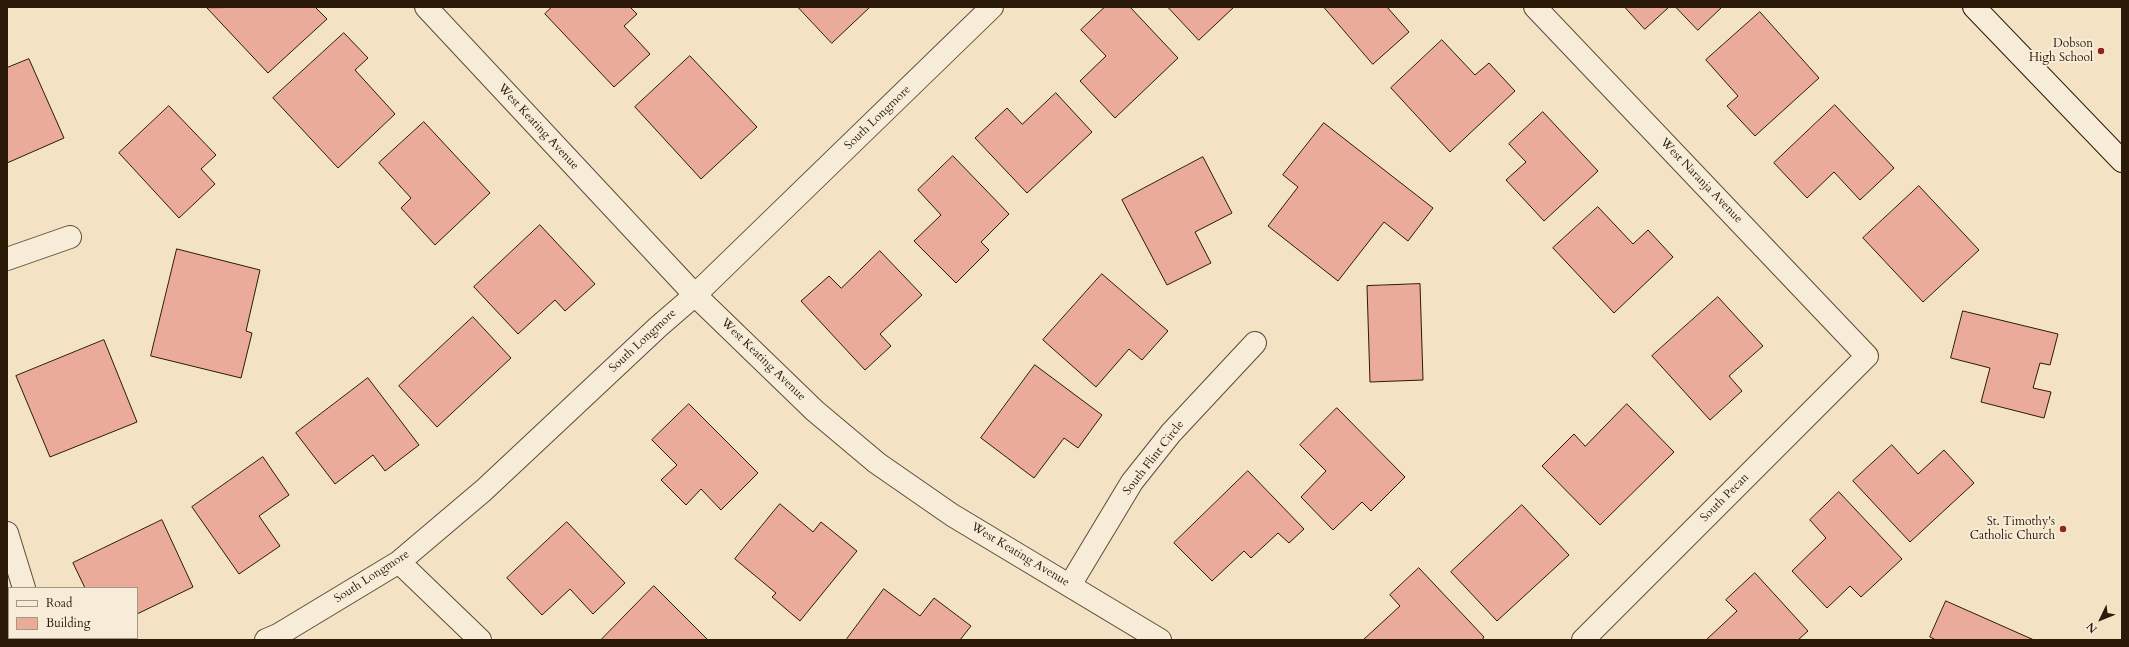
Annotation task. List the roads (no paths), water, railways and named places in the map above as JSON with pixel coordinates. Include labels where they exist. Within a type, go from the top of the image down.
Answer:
[{"type":"street","name":"West Keating Avenue","points":[[426,7],[695,294],[815,411],[877,463],[952,515],[1160,640]]},
{"type":"street","name":"South Longmore","points":[[266,640],[278,635],[399,562],[484,490],[695,294],[991,7]]},
{"type":"street","name":"West Naranja Avenue","points":[[1535,7],[1866,356]]},
{"type":"street","points":[[1974,7],[2122,161]]},
{"type":"street","points":[[7,259],[70,237]]},
{"type":"street","name":"South Flint Circle","points":[[1070,585],[1132,482],[1171,433],[1255,343]]},
{"type":"street","name":"South Pecan","points":[[1583,640],[1866,356]]},
{"type":"street","points":[[7,533],[24,587]]},
{"type":"street","points":[[399,562],[480,640]]},
{"type":"place","name":"Dobson High School","points":[[2101,51]]},
{"type":"place","name":"St. Timothy's Catholic Church","points":[[2063,529]]}]
